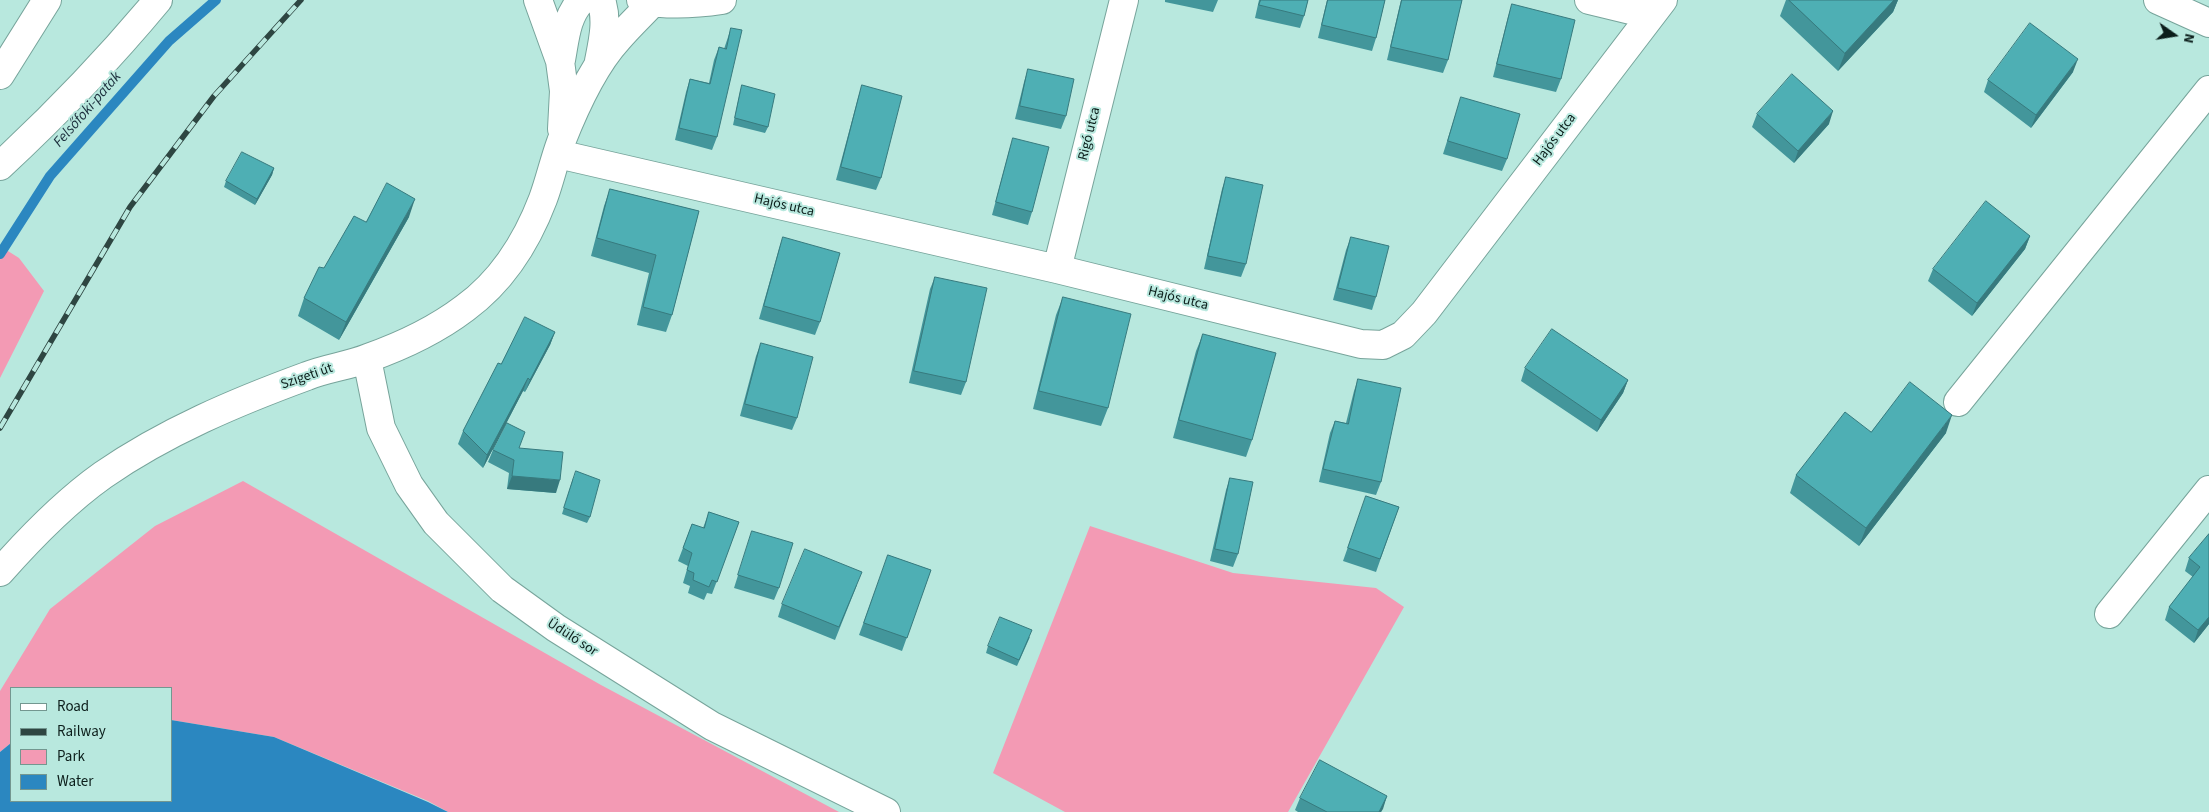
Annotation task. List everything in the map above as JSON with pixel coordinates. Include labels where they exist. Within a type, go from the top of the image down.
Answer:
[{"type":"street","points":[[0,76],[47,0]]},
{"type":"street","points":[[0,166],[44,125],[117,49],[158,0]]},
{"type":"street","points":[[538,0],[560,61],[564,91],[559,149]]},
{"type":"street","points":[[560,61],[567,25],[575,7],[582,0]]},
{"type":"street","points":[[597,68],[604,35],[604,8],[601,0]]},
{"type":"street","points":[[559,149],[597,68],[616,40],[647,1],[689,4],[722,0]]},
{"type":"street","name":"Rigó utca","points":[[1056,269],[1124,0]]},
{"type":"street","points":[[1589,0],[1657,8]]},
{"type":"street","points":[[2158,0],[2209,23]]},
{"type":"street","name":"Hajós utca","points":[[559,149],[1361,344],[1383,345],[1403,335],[1424,313],[1657,8]]},
{"type":"street","points":[[1958,402],[2209,90]]},
{"type":"street","name":"Szigeti út","points":[[0,572],[64,508],[102,476],[143,450],[186,426],[265,392],[309,375],[367,359],[420,337],[465,308],[505,269],[525,239],[543,199],[559,149]]},
{"type":"street","name":"Üdülő sor","points":[[367,359],[381,428],[409,485],[436,523],[502,589],[556,628],[712,726],[886,812]]},
{"type":"street","points":[[2109,614],[2209,490]]},
{"type":"green space","points":[[0,246],[19,258],[44,291],[0,378]]},
{"type":"green space","points":[[243,481],[601,685],[839,812],[448,812],[428,801],[274,737],[172,720],[172,687],[10,687],[10,744],[0,752],[0,691],[50,609],[155,526]]},
{"type":"green space","points":[[1090,526],[1233,573],[1376,588],[1404,607],[1288,812],[1065,812],[993,773]]},
{"type":"water","points":[[172,720],[274,737],[448,812],[0,812],[0,752],[10,744],[10,802],[172,802]]},
{"type":"building","points":[[1261,0],[1308,0],[1304,16],[1259,5]]},
{"type":"building","points":[[1328,0],[1385,0],[1376,38],[1322,25]]},
{"type":"building","points":[[1402,0],[1462,0],[1448,60],[1391,47]]},
{"type":"building","points":[[1789,0],[1894,0],[1845,53]]},
{"type":"building","points":[[1512,4],[1575,20],[1561,79],[1497,64]]},
{"type":"building","points":[[2030,23],[2078,59],[2036,115],[1988,80]]},
{"type":"building","points":[[731,28],[742,30],[717,137],[679,128],[690,79],[710,84],[719,47],[726,49]]},
{"type":"building","points":[[1028,69],[1074,79],[1066,116],[1020,106]]},
{"type":"building","points":[[1792,74],[1833,111],[1798,151],[1757,114]]},
{"type":"building","points":[[742,85],[775,94],[768,127],[735,118]]},
{"type":"building","points":[[862,85],[902,96],[881,178],[841,167]]},
{"type":"building","points":[[1461,97],[1520,114],[1507,159],[1448,141]]},
{"type":"building","points":[[1013,138],[1049,147],[1032,212],[996,202]]},
{"type":"building","points":[[242,152],[274,168],[257,199],[226,181]]},
{"type":"building","points":[[1226,177],[1263,185],[1246,264],[1208,256]]},
{"type":"building","points":[[387,183],[415,199],[346,322],[304,298],[319,267],[324,268],[354,216],[366,222]]},
{"type":"building","points":[[610,189],[699,211],[672,315],[643,307],[656,255],[597,238]]},
{"type":"building","points":[[1986,201],[2030,236],[1977,303],[1933,269]]},
{"type":"building","points":[[783,237],[840,253],[820,322],[764,306]]},
{"type":"building","points":[[1351,237],[1389,246],[1376,297],[1338,288]]},
{"type":"building","points":[[935,277],[987,288],[966,382],[914,371]]},
{"type":"building","points":[[1063,297],[1131,314],[1108,408],[1039,391]]},
{"type":"building","points":[[525,317],[555,332],[487,455],[463,431],[498,363],[501,364]]},
{"type":"building","points":[[1552,329],[1628,380],[1601,420],[1525,368]]},
{"type":"building","points":[[1203,334],[1276,353],[1252,440],[1179,420]]},
{"type":"building","points":[[761,343],[813,357],[797,418],[745,404]]},
{"type":"building","points":[[1358,379],[1401,388],[1381,482],[1323,469],[1335,421],[1348,424]]},
{"type":"building","points":[[1910,382],[1952,415],[1866,528],[1796,475],[1845,412],[1871,432]]},
{"type":"building","points":[[507,423],[525,432],[519,448],[563,452],[560,480],[512,476],[514,460],[493,450]]},
{"type":"building","points":[[576,471],[600,480],[590,517],[564,508]]},
{"type":"building","points":[[1230,478],[1253,482],[1238,554],[1215,549]]},
{"type":"building","points":[[1366,496],[1399,507],[1380,559],[1348,548]]},
{"type":"building","points":[[709,512],[739,522],[717,582],[712,580],[709,587],[693,580],[694,573],[687,570],[692,553],[683,548],[692,524],[704,528]]},
{"type":"building","points":[[752,531],[793,543],[779,588],[738,575]]},
{"type":"building","points":[[2209,534],[2209,617],[2198,630],[2169,607],[2200,567],[2189,558]]},
{"type":"building","points":[[805,549],[862,572],[839,627],[782,604]]},
{"type":"building","points":[[888,555],[931,570],[907,638],[864,623]]},
{"type":"building","points":[[1000,617],[1032,630],[1019,660],[988,646]]},
{"type":"building","points":[[1320,760],[1387,796],[1379,812],[1327,812],[1300,798]]},
{"type":"waterway","name":"Felsőfoki-patak","points":[[0,254],[50,176],[169,41],[216,0]]},
{"type":"railway","points":[[0,428],[130,207],[214,96],[301,0]]}]
